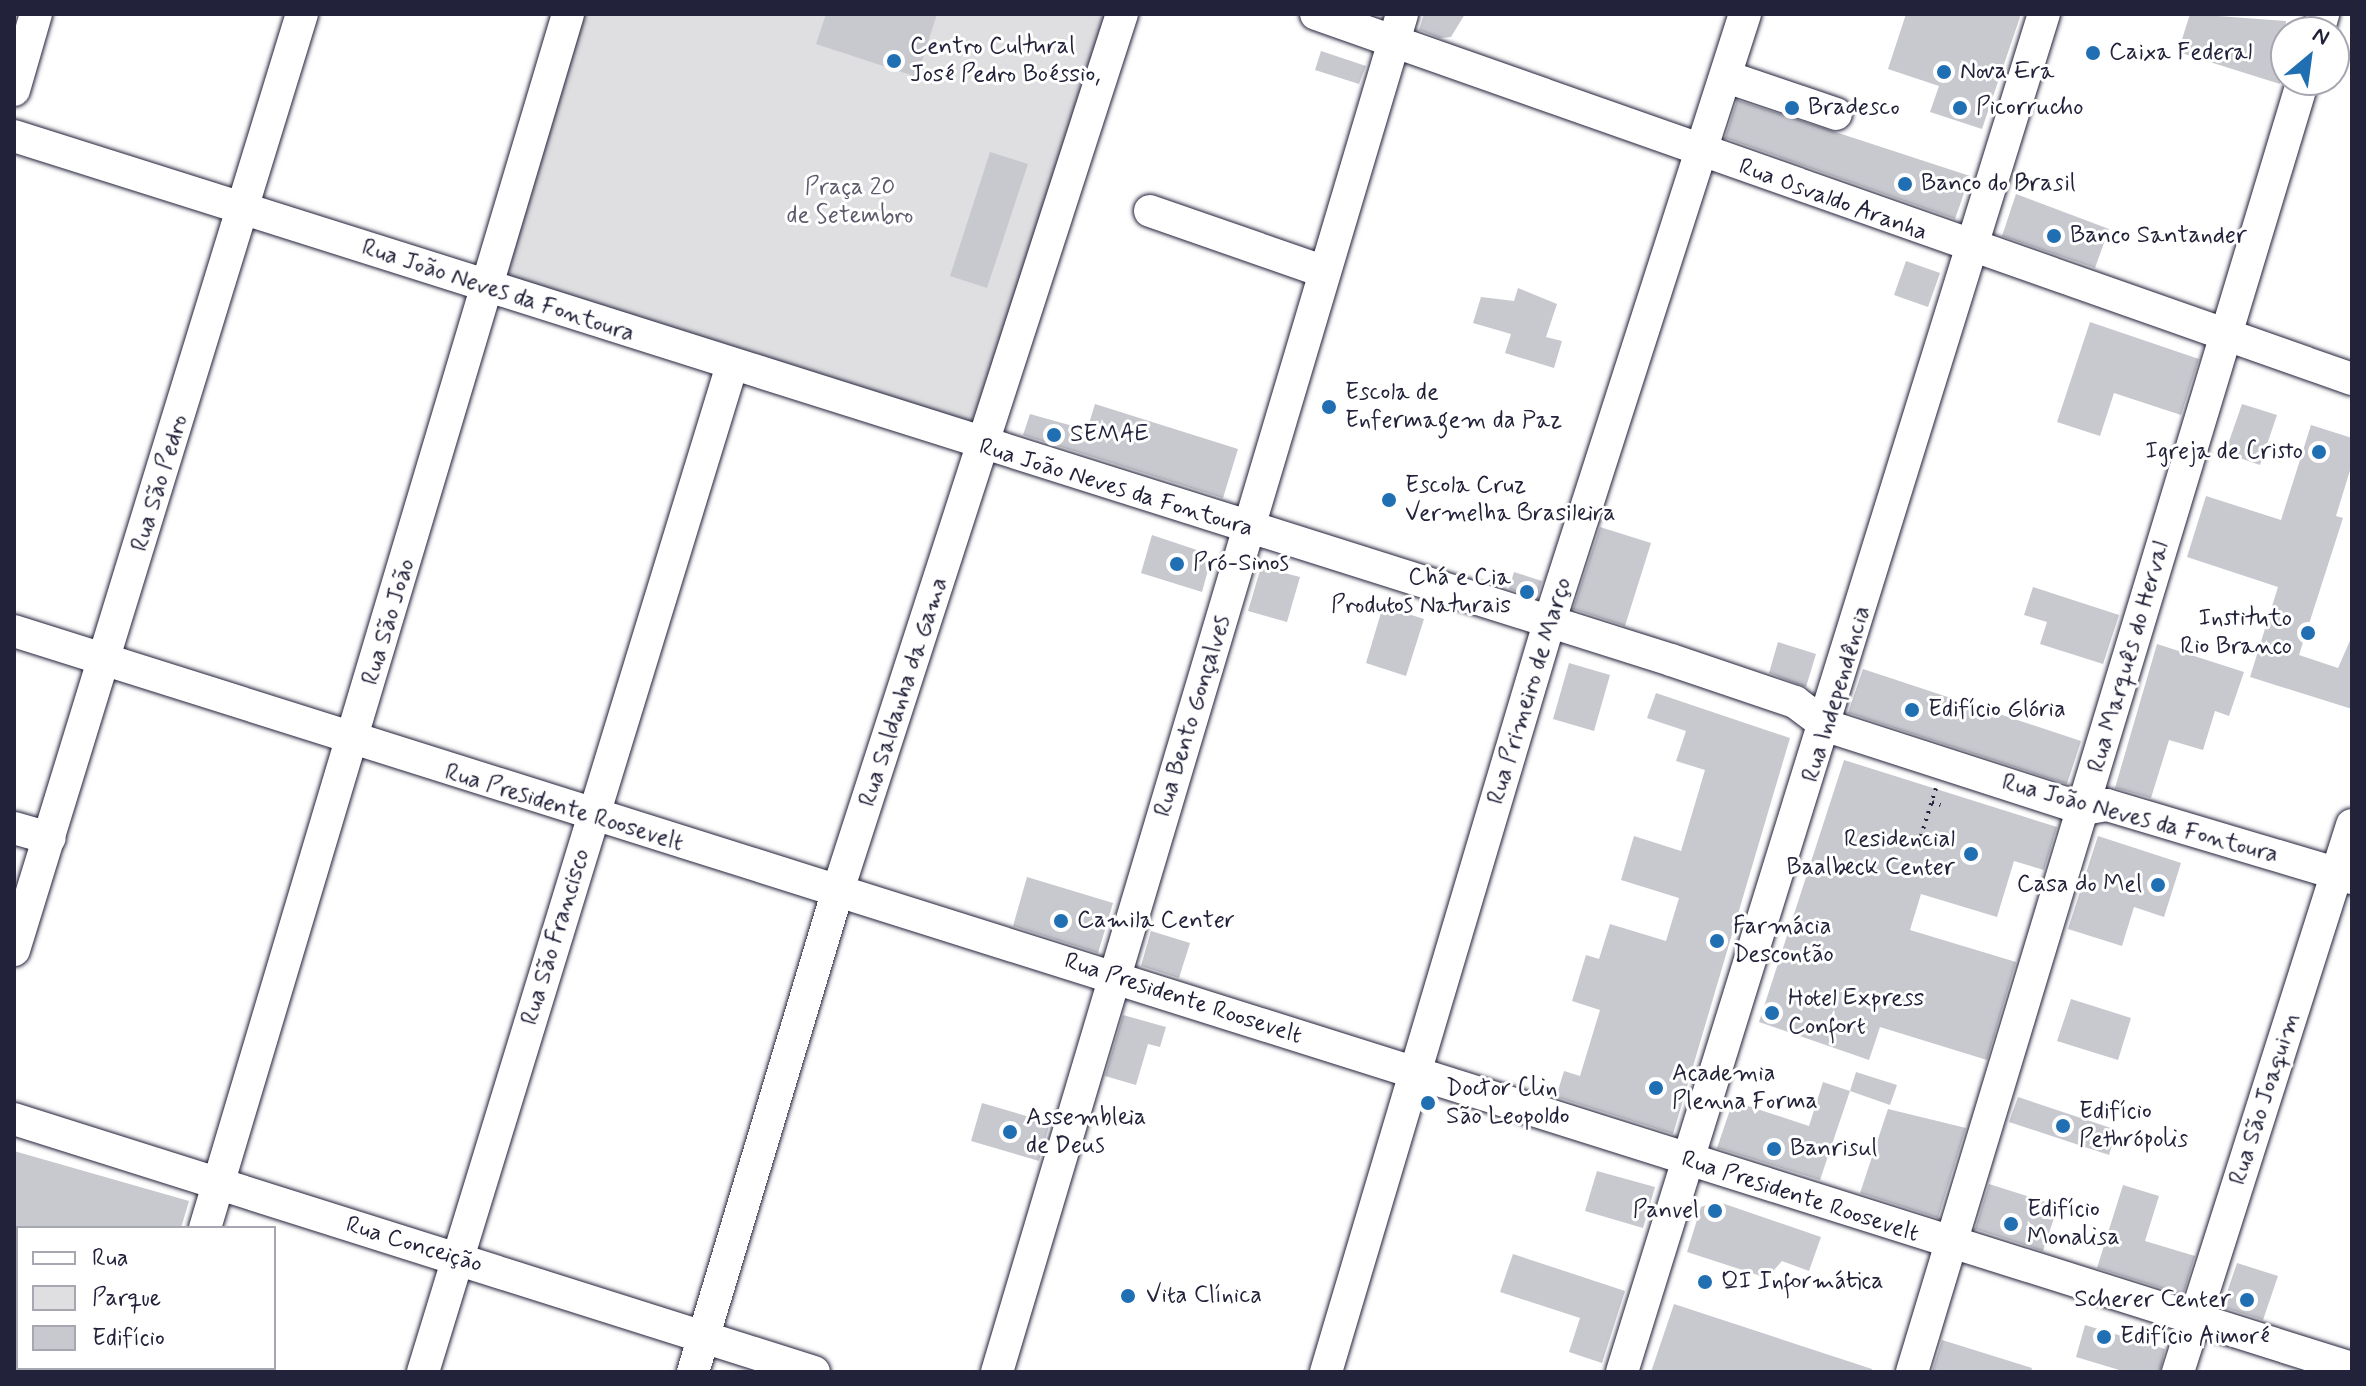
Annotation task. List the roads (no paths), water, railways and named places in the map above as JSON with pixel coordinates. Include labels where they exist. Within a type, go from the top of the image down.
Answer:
[{"type":"street","points":[[14,90],[36,14]]},
{"type":"street","name":"Rua São Pedro","points":[[14,950],[106,662],[302,14]]},
{"type":"street","name":"Rua São João","points":[[206,1226],[568,14]]},
{"type":"street","name":"Rua Saldanha da Gama","points":[[693,1372],[838,890],[985,447],[1122,14]]},
{"type":"street","name":"Rua Osvaldo Aranha","points":[[1316,14],[1398,28],[1703,153],[2352,379]]},
{"type":"street","name":"Rua Primeiro de Março","points":[[1326,1372],[1418,1073],[1549,623],[1703,153],[1745,14]]},
{"type":"street","name":"Rua Independência","points":[[1622,1372],[1686,1159],[1827,726],[2044,14]]},
{"type":"street","name":"Rua Bento Gonçalves","points":[[997,1372],[1398,28]]},
{"type":"street","points":[[1727,77],[1836,114]]},
{"type":"street","name":"Rua Marquês do Herval","points":[[1912,1372],[2084,809],[2223,335],[2298,96]]},
{"type":"street","name":"Rua João Neves da Fontoura","points":[[14,136],[1795,702],[1827,726],[2084,809],[2107,805],[2345,876]]},
{"type":"street","points":[[1150,211],[1325,272]]},
{"type":"street","name":"Rua São Francisco","points":[[423,1372],[732,365]]},
{"type":"street","name":"Rua Presidente Roosevelt","points":[[14,631],[352,743],[838,890],[1418,1073],[1950,1246],[2352,1368]]},
{"type":"street","name":"Rua São Joaquim","points":[[2178,1372],[2345,876],[2352,825]]},
{"type":"street","points":[[14,828],[50,838]]},
{"type":"street","name":"Rua Conceição","points":[[14,1119],[814,1372]]},
{"type":"place","name":"Caixa Federal","points":[[2093,53]]},
{"type":"place","name":"Centro Cultural José Pedro Boéssio,","points":[[894,61]]},
{"type":"place","name":"Nova Era","points":[[1944,72]]},
{"type":"place","name":"Bradesco","points":[[1792,108]]},
{"type":"place","name":"Picorrucho","points":[[1960,108]]},
{"type":"place","name":"Banco do Brasil","points":[[1905,184]]},
{"type":"place","name":"Banco Santander","points":[[2054,236]]},
{"type":"place","name":"Escola de Enfermagem da Paz","points":[[1329,407]]},
{"type":"place","name":"SEMAE","points":[[1054,435]]},
{"type":"place","name":"Igreja de Cristo","points":[[2319,452]]},
{"type":"place","name":"Escola Cruz Vermelha Brasileira","points":[[1389,500]]},
{"type":"place","name":"Pró-Sinos","points":[[1177,564]]},
{"type":"place","name":"Chá e Cia Produtos Naturais","points":[[1527,592]]},
{"type":"place","name":"Instituto Rio Branco","points":[[2308,633]]},
{"type":"place","name":"Edifício Glória","points":[[1912,710]]},
{"type":"place","name":"Residencial Baalbeck Center","points":[[1971,854]]},
{"type":"place","name":"Casa do Mel","points":[[2158,885]]},
{"type":"place","name":"Camila Center","points":[[1061,921]]},
{"type":"place","name":"Farmácia Descontão","points":[[1717,941]]},
{"type":"place","name":"Hotel Express Confort","points":[[1772,1013]]},
{"type":"place","name":"Academia Plenna Forma","points":[[1656,1088]]},
{"type":"place","name":"Doctor Clin São Leopoldo","points":[[1428,1103]]},
{"type":"place","name":"Edifício Pethrópolis","points":[[2063,1126]]},
{"type":"place","name":"Assembleia de Deus","points":[[1010,1132]]},
{"type":"place","name":"Banrisul","points":[[1774,1149]]},
{"type":"place","name":"Panvel","points":[[1715,1211]]},
{"type":"place","name":"Edifício Monalisa","points":[[2011,1224]]},
{"type":"place","name":"QI Informática","points":[[1705,1282]]},
{"type":"place","name":"Vita Clínica","points":[[1128,1296]]},
{"type":"place","name":"Scherer Center","points":[[2247,1300]]},
{"type":"place","name":"Edifício Aimoré","points":[[2104,1337]]},
{"type":"park label","name":"Praça 20 de Setembro","points":[[850,202]]}]
